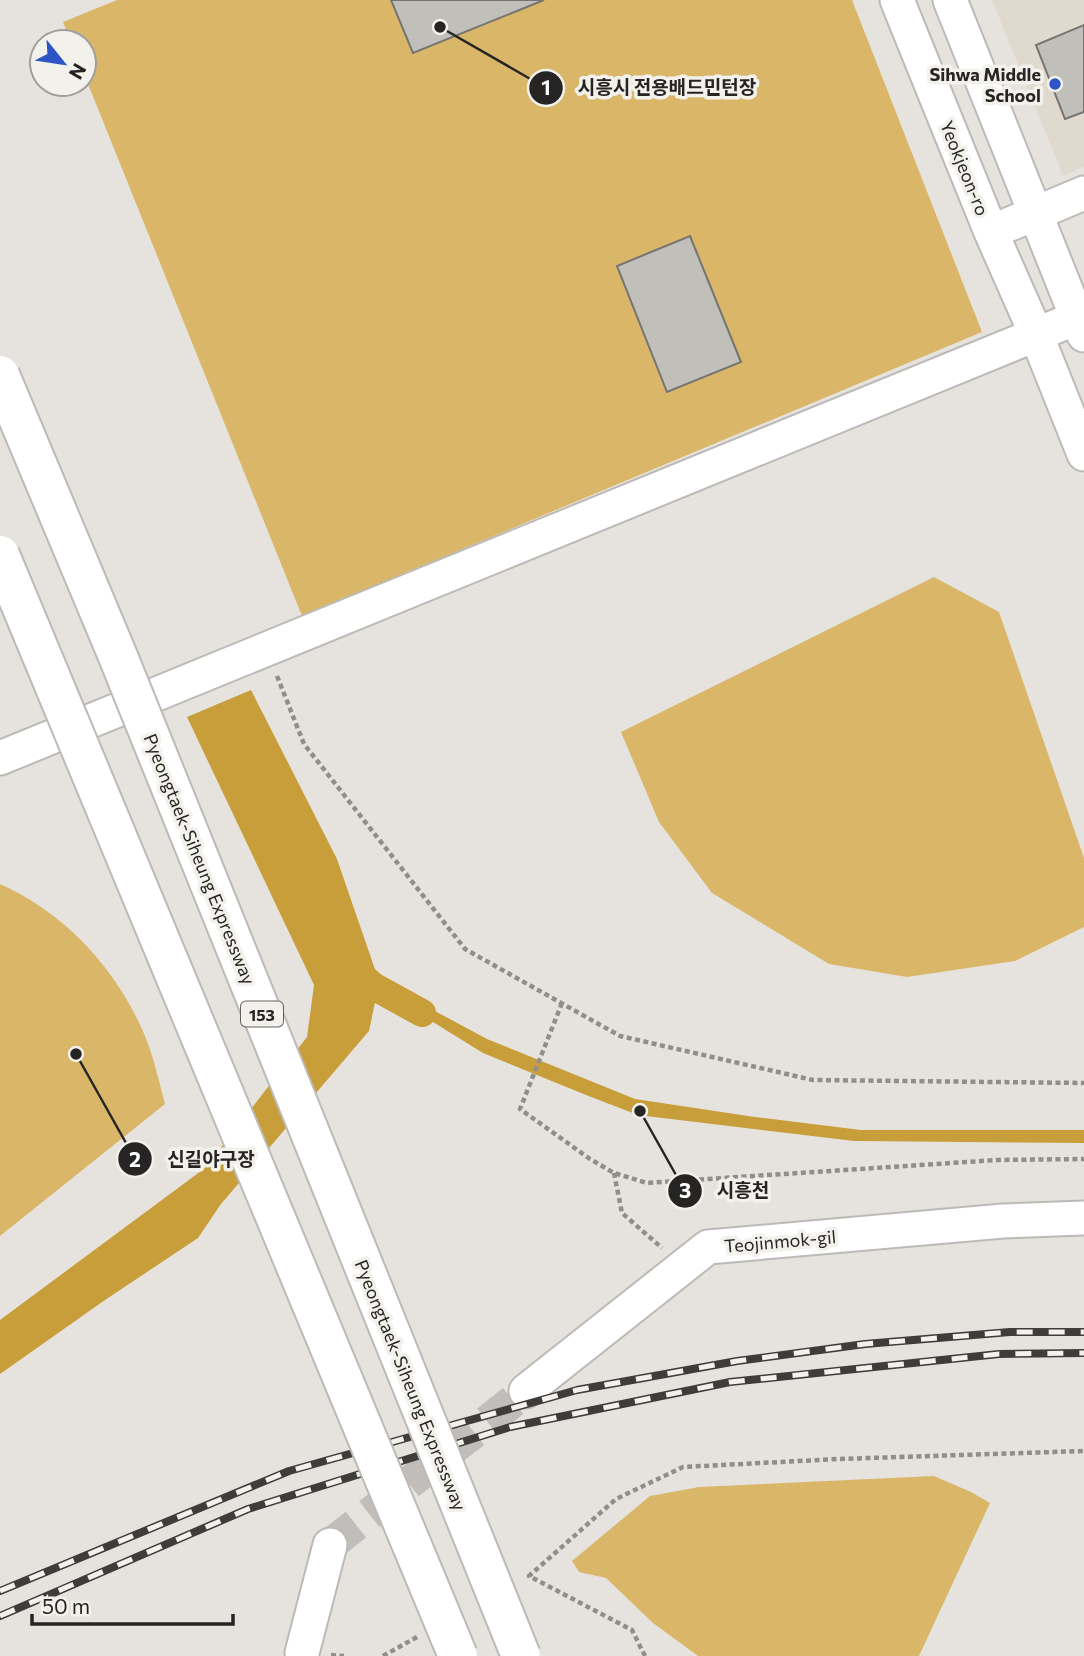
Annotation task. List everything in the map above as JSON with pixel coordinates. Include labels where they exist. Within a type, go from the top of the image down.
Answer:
[{"type":"highway","name":"Pyeongtaek-Siheung Expressway","points":[[0,374],[122,667],[521,1656]]},
{"type":"highway","points":[[0,555],[458,1656]]},
{"type":"street","name":"Yeokjeon-ro","points":[[897,0],[990,232],[1036,334],[1084,454]]},
{"type":"street","points":[[0,758],[1036,334],[1082,323],[1035,214],[950,0]]},
{"type":"street","points":[[990,232],[1084,193]]},
{"type":"street","name":"Teojinmok-gil","points":[[526,1391],[708,1247],[1003,1221],[1084,1218]]},
{"type":"street","points":[[302,1653],[330,1545]]},
{"type":"path","points":[[272,666],[304,744],[465,949],[620,1036],[813,1080],[1084,1083]]},
{"type":"path","points":[[562,1003],[520,1109],[614,1173],[647,1183],[997,1160],[1084,1159]]},
{"type":"path","points":[[614,1173],[622,1213],[683,1267]]},
{"type":"path","points":[[645,1656],[632,1630],[529,1576],[616,1499],[683,1467],[1084,1451]]},
{"type":"shaded area","points":[[117,0],[852,0],[982,332],[302,616],[94,98],[98,98],[98,28],[65,28],[63,22]]},
{"type":"shaded area","name":"Sihwa Middle School","points":[[992,0],[1084,0],[1084,167],[1063,176]]},
{"type":"shaded area","points":[[934,577],[999,612],[1084,858],[1084,927],[1015,961],[907,977],[829,964],[712,893],[659,822],[621,732]]},
{"type":"shaded area","points":[[251,690],[337,859],[379,981],[487,1039],[635,1099],[861,1130],[1084,1130],[1084,1143],[854,1141],[638,1115],[483,1053],[378,988],[369,1031],[221,1204],[198,1238],[0,1374],[0,1320],[205,1168],[307,1037],[314,985],[187,717]]},
{"type":"shaded area","points":[[0,884],[47,911],[87,946],[105,967],[134,1012],[145,1036],[165,1104],[0,1236]]},
{"type":"shaded area","points":[[934,1476],[990,1503],[919,1656],[698,1656],[653,1623],[606,1578],[579,1572],[572,1561],[650,1496],[699,1487]]},
{"type":"building","points":[[391,0],[544,0],[413,53]]},
{"type":"building","points":[[1084,25],[1084,112],[1065,119],[1036,45]]},
{"type":"building","points":[[690,236],[741,362],[667,392],[617,266]]},
{"type":"waterway","points":[[348,964],[373,986],[422,1013]]},
{"type":"tunnel","points":[[330,1545],[526,1391]]},
{"type":"railway","points":[[0,1591],[289,1471],[577,1390],[737,1361],[865,1344],[1010,1332],[1084,1332]]},
{"type":"railway","points":[[0,1616],[248,1509],[510,1427],[730,1382],[999,1354],[1084,1353]]},
{"type":"place","name":"시흥시 전용배드민턴장","points":[[440,27]]},
{"type":"place","name":"Sihwa Middle School","points":[[1055,84]]},
{"type":"place","name":"신길야구장","points":[[76,1054]]},
{"type":"place","name":"시흥천","points":[[640,1111]]}]
